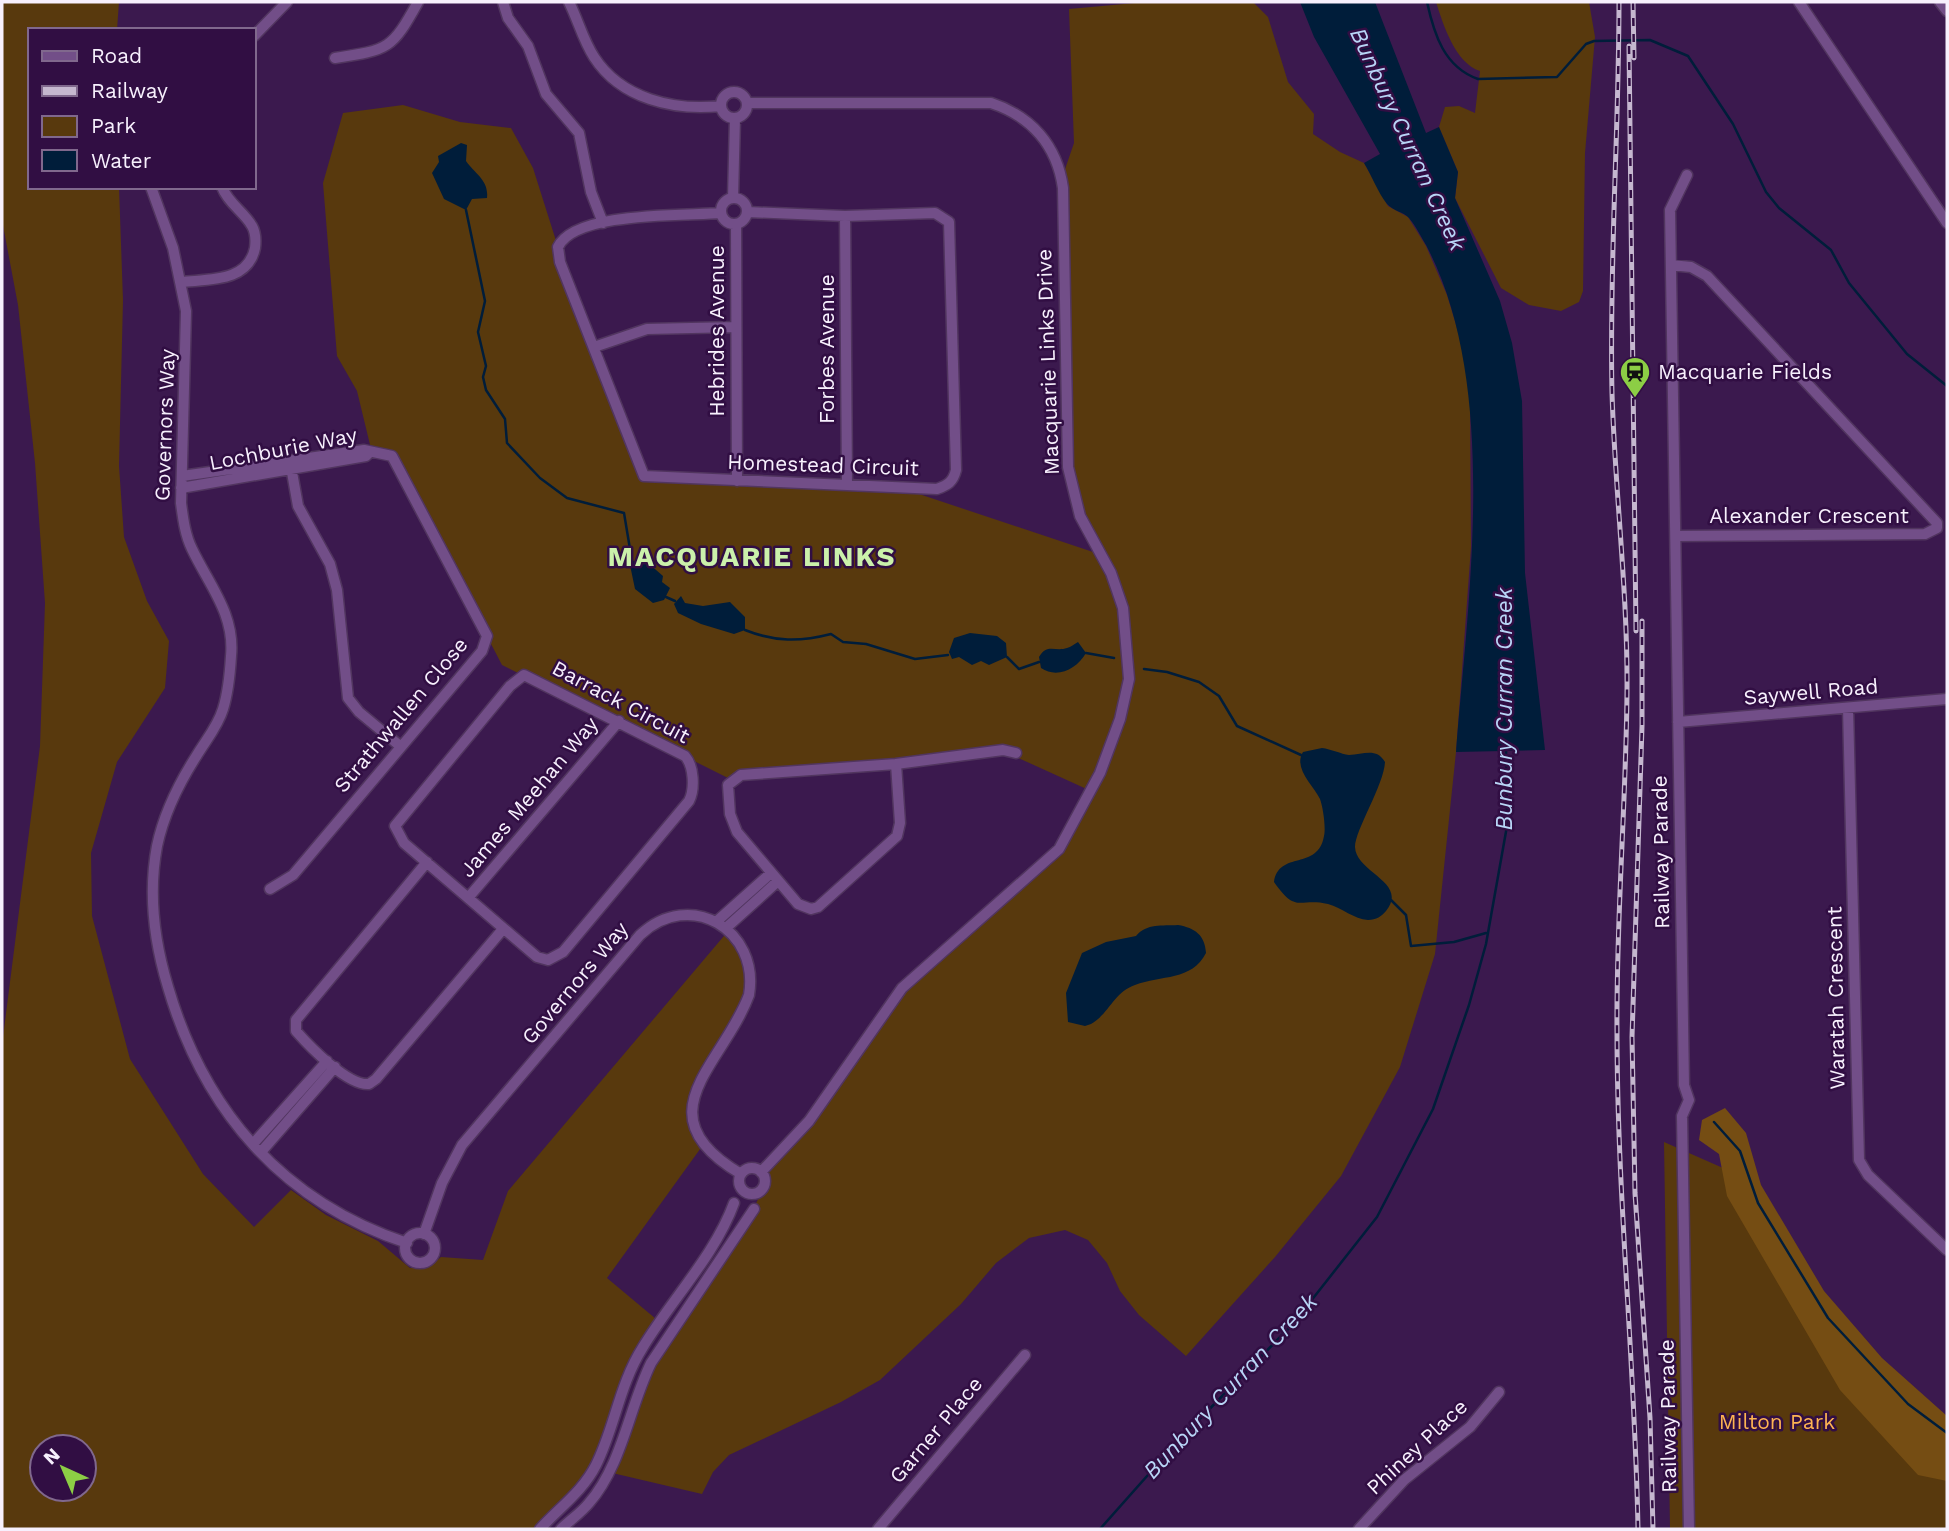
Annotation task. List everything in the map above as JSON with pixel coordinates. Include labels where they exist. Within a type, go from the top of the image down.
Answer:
[{"type":"street","points":[[256,34],[287,2]]},
{"type":"street","points":[[335,58],[384,49],[399,36],[418,2]]},
{"type":"street","points":[[503,2],[508,18],[528,46],[546,93],[579,133],[591,192],[603,223]]},
{"type":"street","points":[[569,2],[595,59],[625,88],[662,103],[721,106]]},
{"type":"street","points":[[1799,2],[1947,223]]},
{"type":"street","points":[[1940,2],[1947,11]]},
{"type":"street","points":[[733,92],[743,96],[747,103],[742,115],[735,118],[725,115],[721,106],[723,98],[733,92]]},
{"type":"street","name":"Macquarie Links Drive","points":[[747,103],[991,103],[1027,120],[1043,137],[1059,166],[1063,188],[1066,449],[1071,487],[1080,516],[1117,588],[1123,608],[1129,653],[1125,699],[1108,754],[1084,809],[1059,849],[902,988],[809,1121],[761,1172]]},
{"type":"street","points":[[733,198],[735,118]]},
{"type":"street","name":"Railway Parade","points":[[1687,175],[1670,210],[1684,1085],[1689,1100],[1682,1116],[1689,1529]]},
{"type":"street","name":"Governors Way","points":[[152,189],[182,282],[187,328],[181,503],[190,547],[227,615],[232,655],[223,708],[178,788],[165,817],[153,879],[154,932],[188,1048],[218,1102],[257,1148],[306,1192],[337,1212],[383,1235],[407,1243]]},
{"type":"street","points":[[182,282],[232,275],[247,268],[253,257],[256,240],[254,229],[224,189]]},
{"type":"street","points":[[733,198],[744,202],[747,212],[744,220],[736,224],[726,221],[721,213],[723,204],[733,198]]},
{"type":"street","name":"Homestead Circuit","points":[[721,213],[630,216],[568,236],[561,241],[557,251],[645,477],[847,483],[937,489],[954,479],[956,470],[949,222],[935,213],[845,216],[747,212]]},
{"type":"street","name":"Forbes Avenue","points":[[845,216],[847,483]]},
{"type":"street","name":"Hebrides Avenue","points":[[736,224],[737,481]]},
{"type":"street","name":"Alexander Crescent","points":[[1671,265],[1691,267],[1707,276],[1937,523],[1937,528],[1925,534],[1676,536]]},
{"type":"street","points":[[594,346],[647,329],[736,327]]},
{"type":"street","name":"Lochburie Way","points":[[182,476],[366,456],[370,452]]},
{"type":"street","name":"Strathwallen Close","points":[[270,890],[293,875],[482,651],[487,636],[396,462],[384,452],[370,452]]},
{"type":"street","points":[[291,465],[298,506],[330,564],[337,590],[348,698],[359,712],[400,746]]},
{"type":"street","name":"Lochburie Way","points":[[181,488],[291,465]]},
{"type":"street","name":"Barrack Circuit","points":[[530,676],[619,721],[687,757],[693,788],[689,801],[560,954],[548,960],[540,958],[398,838],[396,823],[517,678],[530,676]]},
{"type":"street","name":"Saywell Road","points":[[1678,722],[1947,699]]},
{"type":"street","name":"Waratah Crescent","points":[[1848,708],[1858,1160],[1868,1175],[1947,1250]]},
{"type":"street","name":"James Meehan Way","points":[[468,898],[619,721]]},
{"type":"street","points":[[896,764],[901,823],[892,843],[818,907],[811,909],[798,904],[733,824],[728,785],[741,775],[896,764],[1003,750],[1016,753]]},
{"type":"street","points":[[427,862],[296,1020],[296,1031],[331,1064],[362,1085],[376,1079],[503,929]]},
{"type":"street","points":[[716,922],[775,877]]},
{"type":"street","points":[[726,928],[775,877]]},
{"type":"street","name":"Governors Way","points":[[424,1234],[446,1173],[462,1145],[640,935],[653,924],[675,916],[701,916],[716,922],[726,928],[747,958],[751,981],[749,995],[704,1074],[692,1123],[698,1137],[713,1157],[741,1174]]},
{"type":"street","points":[[257,1148],[331,1064]]},
{"type":"street","points":[[751,1168],[761,1172],[765,1179],[763,1187],[753,1195],[740,1188],[741,1174],[751,1168]]},
{"type":"street","points":[[540,1529],[579,1489],[595,1467],[621,1391],[642,1349],[720,1232],[734,1203]]},
{"type":"street","points":[[561,1529],[589,1503],[599,1488],[618,1450],[639,1388],[651,1363],[754,1209]]},
{"type":"street","points":[[415,1234],[424,1234],[435,1245],[434,1254],[428,1261],[419,1263],[411,1259],[406,1252],[407,1243],[415,1234]]},
{"type":"street","name":"Garner Place","points":[[878,1529],[1025,1355]]},
{"type":"street","name":"Phiney Place","points":[[1359,1529],[1404,1480],[1470,1427],[1499,1392]]},
{"type":"green space","points":[[2,2],[119,2],[117,28],[28,28],[28,189],[119,189],[123,300],[119,466],[124,537],[147,601],[169,641],[165,688],[117,762],[91,853],[92,916],[130,1059],[203,1174],[254,1227],[291,1190],[326,1215],[378,1241],[410,1268],[429,1267],[441,1257],[483,1260],[508,1191],[729,930],[752,981],[695,1100],[703,1145],[607,1278],[656,1319],[598,1460],[541,1529],[2,1529],[2,1045],[40,746],[45,603],[35,463],[18,305],[2,220]]},
{"type":"green space","name":"MACQUARIE LINKS","points":[[1146,2],[1253,2],[1268,17],[1288,82],[1314,114],[1313,134],[1340,152],[1364,163],[1388,206],[1408,217],[1426,246],[1447,295],[1464,351],[1470,395],[1471,547],[1456,752],[1435,954],[1400,1067],[1341,1176],[1275,1257],[1186,1356],[1139,1315],[1120,1291],[1107,1263],[1088,1240],[1065,1230],[1029,1238],[996,1263],[961,1304],[880,1380],[841,1402],[729,1455],[713,1472],[702,1494],[608,1472],[655,1356],[744,1228],[766,1183],[761,1173],[792,1142],[902,988],[1058,851],[1091,791],[1003,751],[732,780],[502,665],[393,456],[372,453],[357,391],[337,356],[323,183],[343,113],[403,105],[460,122],[511,128],[533,168],[558,247],[643,475],[895,486],[1102,555],[1071,487],[1062,178],[1074,143],[1069,9]]},
{"type":"green space","points":[[1436,2],[1589,2],[1595,37],[1585,153],[1583,291],[1579,302],[1561,311],[1529,305],[1501,288],[1455,198],[1458,172],[1439,127],[1445,107],[1459,106],[1475,113],[1480,71],[1464,60],[1451,42]]},
{"type":"green space","name":"Milton Park","points":[[1664,1142],[1723,1168],[1947,1470],[1947,1529],[1670,1529]]},
{"type":"shaded area","points":[[1725,1108],[1746,1133],[1761,1185],[1824,1291],[1882,1358],[1947,1416],[1947,1481],[1918,1475],[1840,1390],[1727,1196],[1719,1154],[1699,1140],[1702,1120]]},
{"type":"water","points":[[1300,2],[1375,2],[1426,133],[1439,127],[1458,172],[1455,198],[1500,301],[1512,343],[1522,401],[1525,573],[1545,750],[1456,752],[1467,628],[1473,493],[1471,426],[1464,362],[1449,301],[1426,245],[1409,218],[1387,204],[1364,163],[1380,154],[1314,37]]},
{"type":"water","points":[[461,143],[467,145],[466,161],[484,182],[487,192],[487,198],[472,199],[466,210],[444,199],[432,173],[439,162],[438,156]]},
{"type":"water","points":[[632,561],[648,563],[663,576],[662,582],[670,588],[664,600],[653,603],[635,589],[630,565]]},
{"type":"water","points":[[681,596],[685,603],[703,606],[730,602],[745,617],[745,630],[734,634],[701,624],[678,613],[674,604]]},
{"type":"water","points":[[970,633],[997,636],[1006,643],[1007,657],[989,665],[981,661],[972,665],[959,657],[952,659],[949,652],[954,638]]},
{"type":"water","points":[[1078,642],[1086,653],[1072,668],[1054,673],[1041,668],[1039,657],[1045,650],[1063,649]]},
{"type":"water","points":[[1322,748],[1349,755],[1373,753],[1385,762],[1380,783],[1355,847],[1364,864],[1391,892],[1391,901],[1386,911],[1374,919],[1358,918],[1328,904],[1294,902],[1274,882],[1277,872],[1283,866],[1314,853],[1320,847],[1324,836],[1320,799],[1300,764],[1303,752]]},
{"type":"water","points":[[1178,925],[1194,930],[1204,941],[1206,953],[1200,962],[1184,973],[1128,988],[1091,1024],[1085,1026],[1068,1022],[1066,993],[1082,953],[1106,942],[1136,936],[1150,927]]},
{"type":"waterway","points":[[1427,2],[1442,48],[1466,74],[1478,79],[1557,77],[1586,44],[1594,41],[1650,40],[1688,56],[1733,124],[1766,192],[1779,208],[1831,250],[1849,283],[1907,354],[1947,386]]},
{"type":"waterway","points":[[466,210],[485,301],[478,332],[486,366],[483,377],[486,390],[505,419],[507,443],[540,478],[567,498],[624,513],[632,561]]},
{"type":"waterway","points":[[666,597],[675,601]]},
{"type":"waterway","points":[[745,630],[767,637],[788,639],[831,634],[843,642],[866,644],[915,659],[948,655]]},
{"type":"waterway","points":[[1086,653],[1114,658]]},
{"type":"waterway","points":[[1007,657],[1019,669],[1039,662]]},
{"type":"waterway","points":[[1144,669],[1167,672],[1199,682],[1219,696],[1237,726],[1301,755]]},
{"type":"waterway","name":"Bunbury Curran Creek","points":[[1100,1529],[1179,1440],[1292,1325],[1377,1217],[1433,1109],[1469,1005],[1486,944],[1507,826],[1506,748]]},
{"type":"waterway","points":[[1391,900],[1406,915],[1411,946],[1454,942],[1486,933]]},
{"type":"waterway","points":[[1714,1122],[1740,1151],[1758,1203],[1828,1318],[1908,1404],[1947,1433]]},
{"type":"railway","points":[[1619,2],[1612,393],[1626,618],[1627,693],[1617,1031],[1620,1156],[1638,1529]]},
{"type":"railway","points":[[1633,2],[1634,58]]},
{"type":"railway","points":[[1629,46],[1636,631]]},
{"type":"railway","points":[[1642,621],[1642,726],[1632,1037],[1635,1193],[1650,1418],[1653,1529]]},
{"type":"place","name":"Macquarie Fields","points":[[1635,399]]},
{"type":"district","name":"MACQUARIE LINKS","points":[[752,556]]}]
